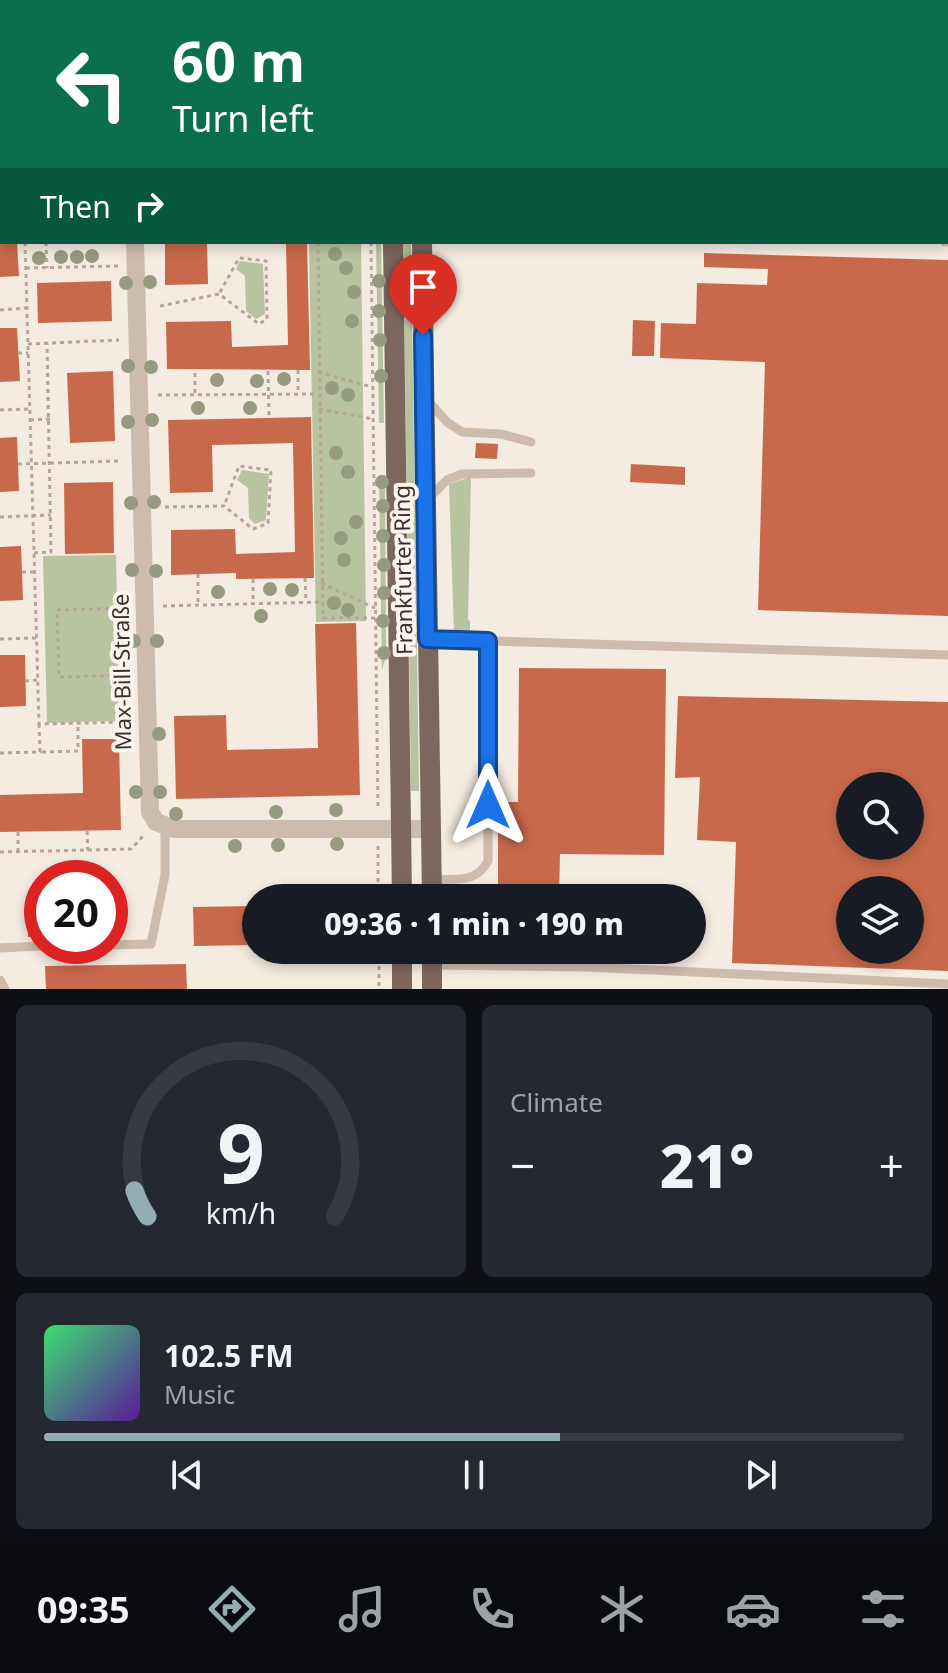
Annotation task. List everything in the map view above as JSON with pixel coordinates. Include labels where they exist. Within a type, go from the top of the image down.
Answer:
[{"type":"main road","name":"Frankfurter Ring","points":[[393,244],[402,884]]},
{"type":"main road","name":"Frankfurter Ring","points":[[422,244],[432,884]]},
{"type":"main road","points":[[402,964],[402,989]]},
{"type":"main road","points":[[432,964],[432,989]]},
{"type":"street","name":"Max-Bill-Straße","points":[[135,244],[139,396],[134,608],[148,801],[160,825]]},
{"type":"street","points":[[160,825],[432,829]]},
{"type":"lane","points":[[696,0],[728,0]]},
{"type":"lane","points":[[424,397],[447,422],[462,432],[501,434],[531,442]]},
{"type":"lane","points":[[425,502],[447,480],[462,474],[531,473]]},
{"type":"lane","points":[[427,639],[948,655]]},
{"type":"lane","points":[[449,884],[482,873],[488,861],[488,641]]},
{"type":"lane","points":[[128,945],[151,944],[165,875],[160,825]]},
{"type":"lane","points":[[0,948],[24,947]]},
{"type":"lane","points":[[535,964],[785,984],[948,984]]},
{"type":"lane","points":[[0,980],[5,989]]},
{"type":"path","points":[[25,244],[40,752]]},
{"type":"path","points":[[46,244],[47,268]]},
{"type":"path","points":[[318,244],[323,618],[375,618]]},
{"type":"path","name":"Frankfurter Ring","points":[[371,244],[378,884]]},
{"type":"path","points":[[160,306],[219,294],[259,324],[267,319],[266,261],[239,258],[219,294]]},
{"type":"path","points":[[26,268],[136,266]]},
{"type":"path","points":[[0,310],[27,308]]},
{"type":"path","points":[[28,344],[119,340]]},
{"type":"path","points":[[34,553],[51,552],[47,343]]},
{"type":"path","points":[[18,353],[28,353]]},
{"type":"path","points":[[195,369],[195,395]]},
{"type":"path","points":[[298,370],[298,394]]},
{"type":"path","points":[[268,371],[269,418]]},
{"type":"path","points":[[318,372],[373,387]]},
{"type":"path","points":[[139,396],[318,394]]},
{"type":"path","points":[[0,410],[30,409]]},
{"type":"path","points":[[319,409],[373,419]]},
{"type":"path","points":[[30,420],[50,419]]},
{"type":"path","points":[[18,464],[122,461]]},
{"type":"path","points":[[165,507],[224,506],[253,529],[268,523],[271,470],[239,466],[224,506]]},
{"type":"path","points":[[0,517],[51,515]]},
{"type":"path","points":[[22,572],[35,572]]},
{"type":"path","points":[[198,574],[198,605]]},
{"type":"path","points":[[305,578],[306,602]]},
{"type":"path","points":[[253,579],[253,604]]},
{"type":"path","points":[[321,583],[375,608]]},
{"type":"path","points":[[127,675],[59,677],[57,610],[323,602]]},
{"type":"path","points":[[0,639],[36,638]]},
{"type":"path","points":[[25,681],[37,680]]},
{"type":"path","points":[[39,724],[128,722]]},
{"type":"path","points":[[0,753],[78,751],[78,723]]},
{"type":"path","points":[[0,852],[131,849],[160,825]]},
{"type":"path","points":[[87,831],[88,851]]},
{"type":"path","points":[[18,832],[18,851]]},
{"type":"path","points":[[379,964],[379,989]]},
{"type":"green space","points":[[309,244],[361,244],[366,621],[316,622]]},
{"type":"green space","points":[[376,244],[381,244],[384,423],[379,423]]},
{"type":"green space","points":[[403,244],[411,244],[419,791],[411,791]]},
{"type":"green space","points":[[240,261],[263,264],[265,314],[256,319],[246,311],[245,276],[236,269]]},
{"type":"green space","points":[[242,470],[269,474],[266,520],[255,524],[249,518],[248,488],[237,480]]},
{"type":"green space","points":[[379,475],[385,475],[386,656],[382,670]]},
{"type":"green space","points":[[471,477],[470,635],[454,634],[449,484]]},
{"type":"green space","points":[[116,555],[119,721],[47,723],[43,556]]},
{"type":"building","points":[[0,244],[17,244],[19,276],[0,277]]},
{"type":"building","points":[[165,244],[207,244],[208,284],[165,285]]},
{"type":"building","points":[[286,244],[307,244],[310,370],[167,369],[166,322],[231,321],[232,347],[288,345]]},
{"type":"building","points":[[704,253],[948,260],[948,616],[758,610],[765,362],[660,358],[661,323],[696,324],[697,283],[767,285],[768,269],[704,267]]},
{"type":"building","points":[[111,281],[112,321],[38,323],[37,283]]},
{"type":"building","points":[[633,320],[655,321],[654,356],[632,356]]},
{"type":"building","points":[[0,328],[17,328],[20,381],[0,382]]},
{"type":"building","points":[[113,371],[115,441],[70,443],[67,373]]},
{"type":"building","points":[[311,417],[314,578],[236,579],[236,573],[171,575],[171,530],[235,529],[236,554],[295,552],[293,443],[212,445],[213,492],[170,493],[168,420]]},
{"type":"building","points":[[17,437],[19,491],[0,492],[0,438]]},
{"type":"building","points":[[476,443],[498,444],[497,459],[475,458]]},
{"type":"building","points":[[631,464],[685,467],[685,485],[630,482]]},
{"type":"building","points":[[113,482],[114,553],[65,554],[64,483]]},
{"type":"building","points":[[21,546],[23,600],[0,601],[0,547]]},
{"type":"building","points":[[356,623],[360,795],[176,799],[174,716],[226,715],[227,750],[318,748],[315,624]]},
{"type":"building","points":[[0,655],[25,655],[26,706],[0,707]]},
{"type":"building","points":[[519,668],[666,669],[664,855],[560,854],[559,884],[498,884],[498,802],[518,802]]},
{"type":"building","points":[[678,696],[948,702],[948,971],[732,963],[736,842],[697,840],[700,777],[675,778]]},
{"type":"building","points":[[82,739],[119,739],[121,830],[0,832],[0,795],[83,793]]},
{"type":"building","points":[[242,906],[242,945],[194,946],[193,907]]},
{"type":"building","points":[[186,964],[187,989],[46,989],[45,966]]},
{"type":"route","points":[[423,335],[427,639],[488,641],[488,805]]}]
